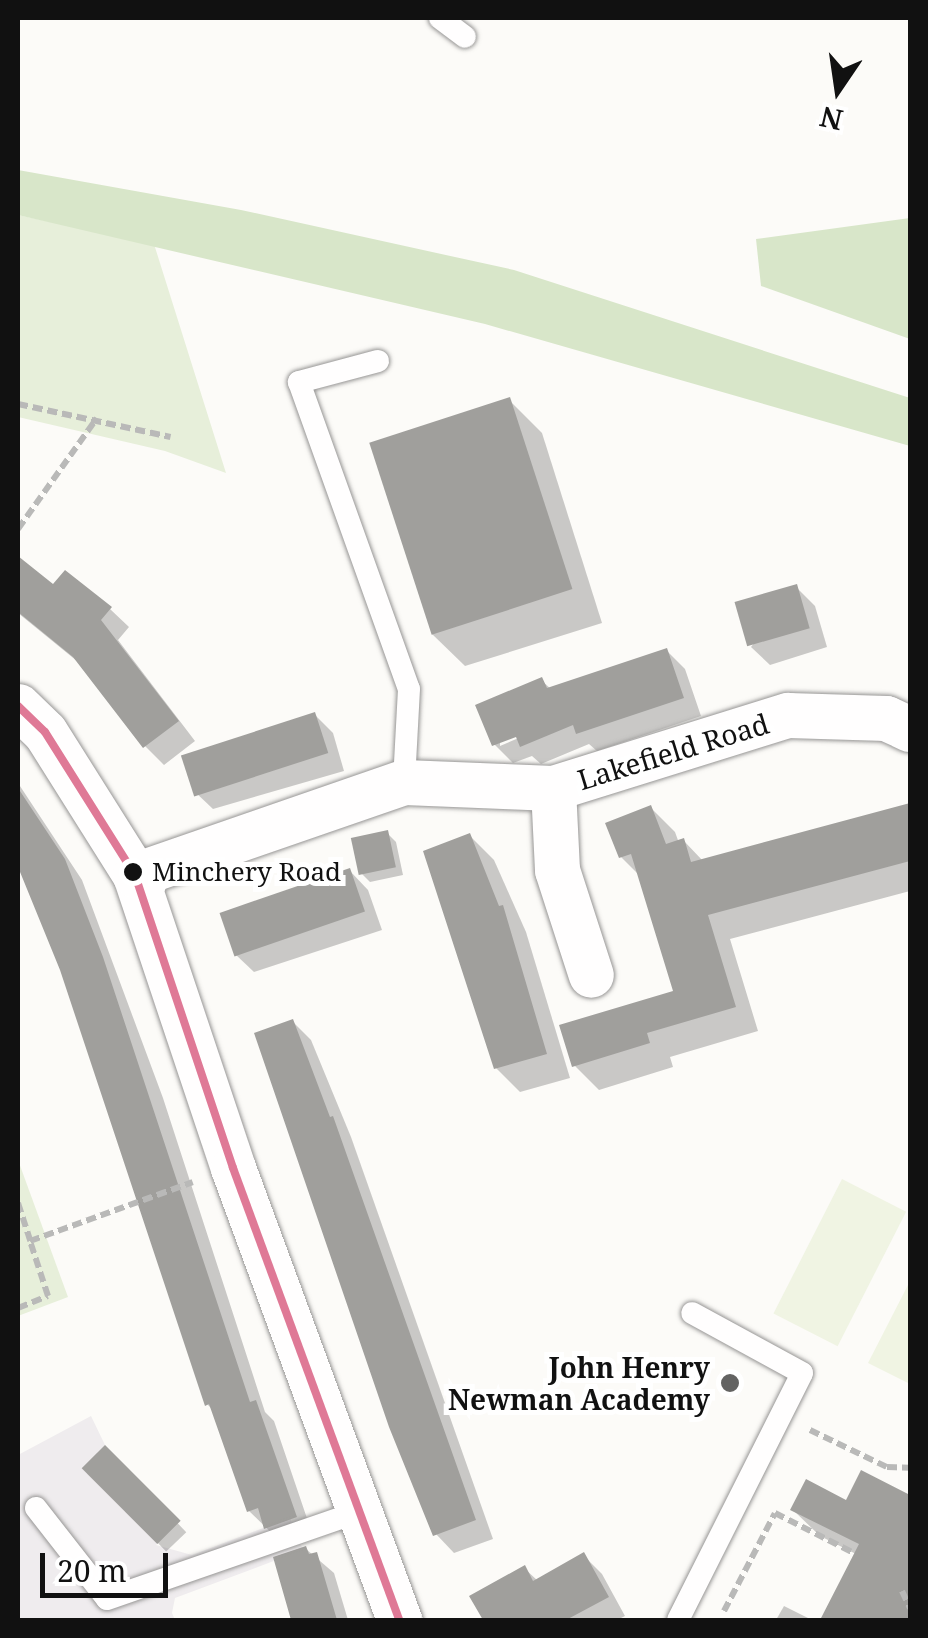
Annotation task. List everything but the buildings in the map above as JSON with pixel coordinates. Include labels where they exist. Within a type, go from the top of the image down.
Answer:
[{"type":"street","points":[[18,706],[45,732],[134,874],[232,1168],[399,1620]]},
{"type":"street","name":"Lakefield Road","points":[[134,874],[404,782],[553,788],[788,715],[886,718],[910,729]]},
{"type":"street","name":"Lakefield Road","points":[[553,788],[557,870],[591,975]]},
{"type":"lane","points":[[440,18],[465,37]]},
{"type":"lane","points":[[378,361],[299,382],[409,689],[404,782]]},
{"type":"lane","points":[[678,1620],[802,1373],[692,1313]]},
{"type":"lane","points":[[36,1508],[107,1599],[358,1512]]},
{"type":"path","points":[[18,404],[97,418],[170,438]]},
{"type":"path","points":[[18,529],[97,418]]},
{"type":"path","points":[[30,1241],[232,1168]]},
{"type":"path","points":[[18,1204],[48,1296],[18,1308]]},
{"type":"path","points":[[780,1416],[886,1467],[910,1468]]},
{"type":"path","points":[[719,1620],[775,1513],[854,1553]]},
{"type":"path","points":[[902,1590],[910,1608]]},
{"type":"shaded area","points":[[91,1416],[105,1445],[180,1521],[156,1545],[192,1555],[290,1518],[303,1550],[175,1598],[175,1620],[18,1620],[18,1455]]},
{"type":"green space","points":[[18,170],[241,210],[514,270],[910,398],[910,446],[485,324],[18,215]]},
{"type":"green space","points":[[18,215],[154,244],[226,473],[165,451],[18,417]]},
{"type":"green space","points":[[910,218],[910,339],[761,286],[756,239]]},
{"type":"green space","points":[[18,1160],[68,1297],[18,1316]]},
{"type":"green space","points":[[842,1179],[906,1212],[838,1346],[773,1314]]},
{"type":"green space","points":[[910,1281],[910,1384],[868,1363]]},
{"type":"transit line","points":[[18,706],[45,732],[135,875],[233,1168],[399,1620]]},
{"type":"place","name":"Minchery Road","points":[[133,872]]},
{"type":"place","name":"John Henry Newman Academy","points":[[730,1383]]}]
